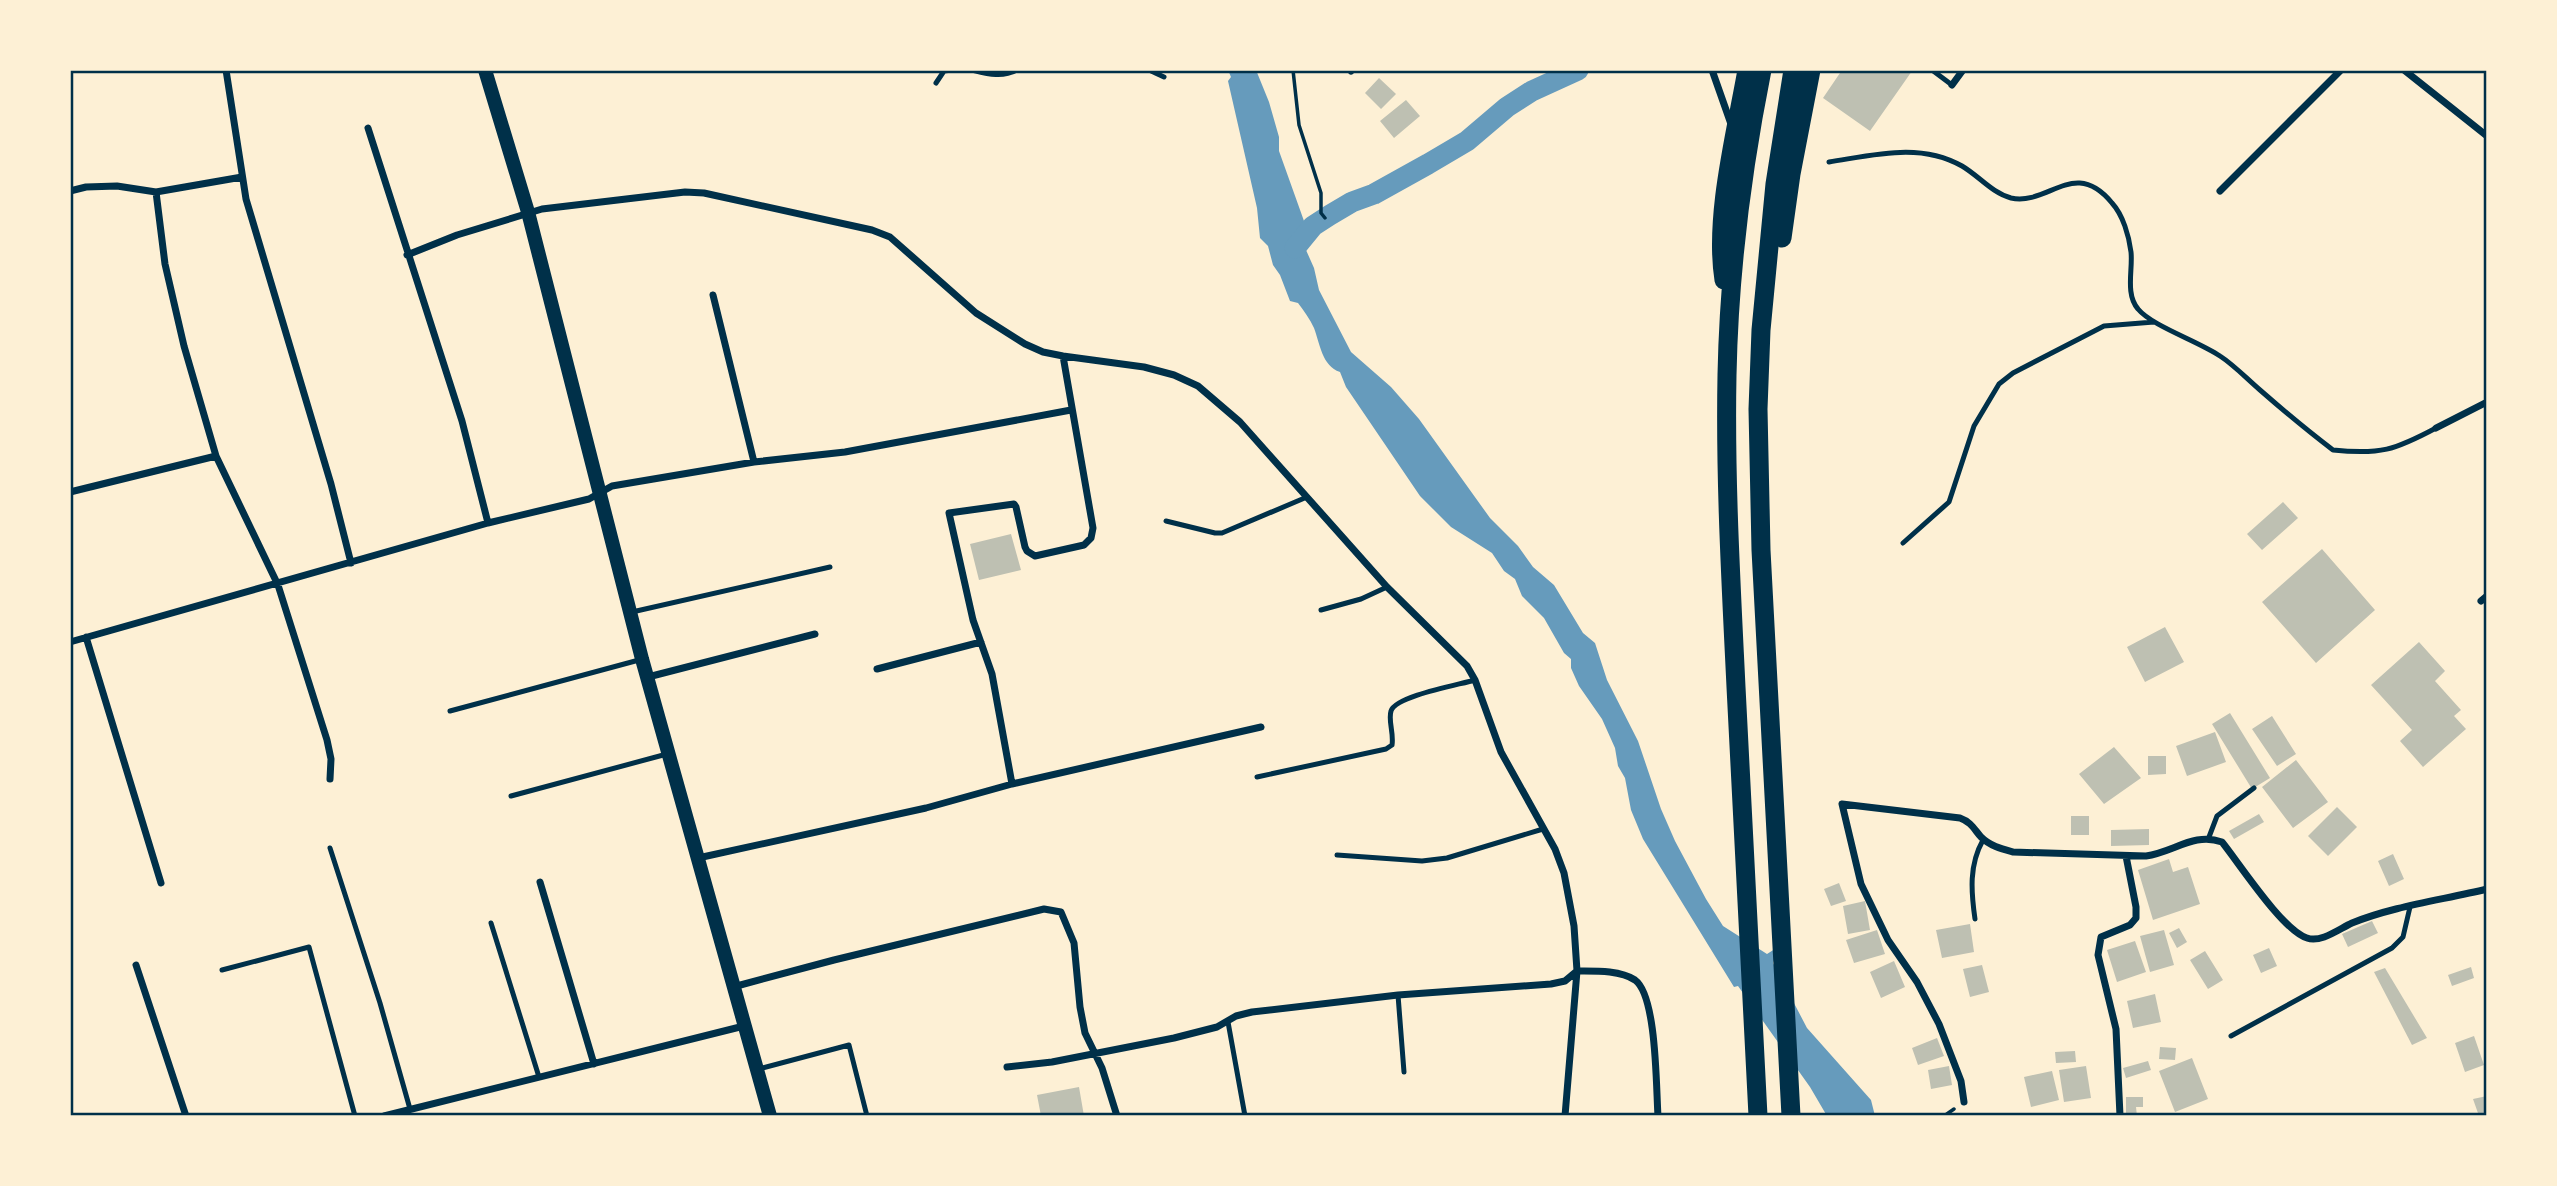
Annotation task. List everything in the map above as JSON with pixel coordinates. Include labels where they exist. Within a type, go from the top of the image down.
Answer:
[{"type":"highway","points":[[1729,320],[1721,257],[1723,222],[1747,70]]},
{"type":"highway","points":[[1758,1116],[1730,559],[1727,435],[1729,320],[1749,134],[1762,70]]},
{"type":"highway","points":[[1791,1116],[1759,479],[1758,408],[1763,313],[1775,184],[1793,70]]},
{"type":"highway","points":[[1763,313],[1778,277],[1791,174],[1811,70]]},
{"type":"main road","points":[[485,70],[528,212],[602,493],[642,659],[769,1116]]},
{"type":"street","points":[[226,70],[242,177],[264,263],[331,484],[351,564]]},
{"type":"street","points":[[1712,70],[1732,127]]},
{"type":"street","points":[[1952,85],[1963,70]]},
{"type":"street","points":[[2220,191],[2341,70]]},
{"type":"street","points":[[2404,70],[2487,136]]},
{"type":"street","points":[[368,128],[462,421],[488,523]]},
{"type":"street","points":[[70,191],[86,187],[117,186],[156,192],[242,177]]},
{"type":"street","points":[[156,192],[165,264],[184,346],[216,456],[278,584],[327,740],[331,759],[330,779]]},
{"type":"street","points":[[407,255],[457,235],[528,212],[694,192],[872,230],[890,237],[976,313],[1006,333],[1043,352],[1144,367],[1174,375],[1198,386],[1240,422],[1387,587],[1452,649],[1475,680],[1501,752],[1555,849],[1564,873],[1574,926],[1577,971],[1565,1116]]},
{"type":"street","points":[[713,295],[754,462]]},
{"type":"street","points":[[1012,784],[992,674],[973,620],[949,513],[1014,504],[1025,547],[1030,554],[1088,542],[1093,528],[1063,356]]},
{"type":"street","points":[[2436,428],[2487,402]]},
{"type":"street","points":[[70,642],[488,523],[589,499],[612,486],[754,462],[845,452],[1072,410]]},
{"type":"street","points":[[70,492],[216,456]]},
{"type":"street","points":[[648,677],[815,634]]},
{"type":"street","points":[[86,637],[161,883]]},
{"type":"street","points":[[877,669],[981,642]]},
{"type":"street","points":[[697,859],[926,808],[1012,784],[1261,727]]},
{"type":"street","points":[[1964,1102],[1961,1081],[1939,1024],[1917,982],[1888,940],[1861,884],[1842,804],[1960,818],[1969,821],[1983,840],[2013,852],[2126,856],[2159,854],[2193,840],[2209,837],[2222,842],[2280,917],[2306,938],[2315,939],[2379,914],[2487,889]]},
{"type":"street","points":[[2120,1116],[2116,1029],[2098,946],[2101,937],[2130,925],[2136,918],[2126,856]]},
{"type":"street","points":[[540,882],[594,1064]]},
{"type":"street","points":[[733,987],[933,935],[1053,909],[1066,918],[1074,943],[1085,1033],[1102,1068],[1116,1116]]},
{"type":"street","points":[[135,965],[186,1116]]},
{"type":"street","points":[[1007,1067],[1052,1062],[1174,1038],[1217,1027],[1236,1016],[1252,1012],[1398,995],[1551,984],[1565,981],[1577,971],[1605,971],[1634,979],[1643,988],[1652,1029],[1658,1116]]},
{"type":"street","points":[[384,1116],[744,1026]]},
{"type":"lane","points":[[936,83],[944,71],[952,70]]},
{"type":"lane","points":[[972,70],[989,75],[1007,75],[1017,70]]},
{"type":"lane","points":[[1149,70],[1164,77]]},
{"type":"lane","points":[[1932,70],[1952,85]]},
{"type":"lane","points":[[1829,162],[1871,155],[1924,151],[1964,167],[2008,197],[2023,199],[2061,185],[2078,183],[2095,188],[2113,203],[2124,223],[2131,252],[2132,293],[2136,307],[2154,322],[2198,341],[2222,357],[2333,450],[2356,453],[2399,448],[2436,428]]},
{"type":"lane","points":[[1903,543],[1949,502],[1973,426],[1999,384],[2013,373],[2104,326],[2154,322]]},
{"type":"lane","points":[[1166,521],[1222,533],[1307,497]]},
{"type":"lane","points":[[631,613],[830,566]]},
{"type":"lane","points":[[1321,610],[1360,599],[1387,587]]},
{"type":"lane","points":[[450,711],[642,659]]},
{"type":"lane","points":[[1257,777],[1386,749],[1392,745],[1394,736],[1391,709],[1395,704],[1475,680]]},
{"type":"lane","points":[[511,796],[668,754]]},
{"type":"lane","points":[[2209,837],[2217,816],[2254,788]]},
{"type":"lane","points":[[1337,856],[1422,862],[1447,858],[1543,829]]},
{"type":"lane","points":[[1975,919],[1971,894],[1972,874],[1975,854],[1983,840]]},
{"type":"lane","points":[[330,848],[380,1003],[410,1109]]},
{"type":"lane","points":[[2231,1036],[2392,948],[2403,937],[2410,907]]},
{"type":"lane","points":[[491,923],[539,1077]]},
{"type":"lane","points":[[222,970],[309,947],[355,1116]]},
{"type":"lane","points":[[1398,995],[1404,1072]]},
{"type":"lane","points":[[1228,1022],[1245,1116]]},
{"type":"lane","points":[[756,1070],[849,1045],[867,1116]]},
{"type":"path","points":[[1293,70],[1299,125],[1321,193],[1321,213],[1325,218]]},
{"type":"water","points":[[1228,70],[1256,70],[1269,102],[1279,137],[1279,151],[1304,221],[1302,241],[1314,268],[1319,290],[1351,352],[1391,387],[1419,419],[1490,518],[1518,546],[1533,567],[1554,585],[1583,633],[1595,643],[1607,680],[1638,741],[1661,809],[1706,899],[1723,926],[1767,954],[1778,947],[1773,963],[1807,1028],[1871,1100],[1875,1116],[1827,1116],[1810,1087],[1738,986],[1734,987],[1643,839],[1631,810],[1625,778],[1618,766],[1615,748],[1602,719],[1579,686],[1571,668],[1571,659],[1564,653],[1544,618],[1522,596],[1515,579],[1504,571],[1492,553],[1451,527],[1420,496],[1346,387],[1340,372],[1325,360],[1307,315],[1298,303],[1290,301],[1273,265],[1268,246],[1260,238],[1257,208],[1228,81],[1231,77]]},
{"type":"building","points":[[1842,70],[1912,71],[1870,131],[1823,98]]},
{"type":"building","points":[[1379,78],[1396,94],[1381,109],[1365,93]]},
{"type":"building","points":[[1406,100],[1420,116],[1394,138],[1380,121]]},
{"type":"building","points":[[2283,502],[2298,518],[2262,550],[2247,534]]},
{"type":"building","points":[[1011,534],[1021,570],[979,580],[970,544]]},
{"type":"building","points":[[2322,549],[2375,610],[2316,663],[2262,602]]},
{"type":"building","points":[[2165,627],[2184,662],[2145,682],[2127,647]]},
{"type":"building","points":[[2419,642],[2445,671],[2435,681],[2461,710],[2454,716],[2466,729],[2423,767],[2400,741],[2412,730],[2371,685]]},
{"type":"building","points":[[2230,713],[2270,778],[2252,789],[2212,724]]},
{"type":"building","points":[[2272,716],[2296,754],[2277,766],[2252,729]]},
{"type":"building","points":[[2215,732],[2226,762],[2187,776],[2176,746]]},
{"type":"building","points":[[2114,747],[2141,778],[2104,804],[2079,774]]},
{"type":"building","points":[[2148,756],[2166,756],[2166,774],[2148,775]]},
{"type":"building","points":[[2296,760],[2328,802],[2293,828],[2262,787]]},
{"type":"building","points":[[2337,807],[2357,827],[2328,856],[2308,836]]},
{"type":"building","points":[[2259,814],[2264,822],[2234,839],[2229,831]]},
{"type":"building","points":[[2071,816],[2089,816],[2089,835],[2071,835]]},
{"type":"building","points":[[2149,829],[2149,845],[2111,846],[2111,830]]},
{"type":"building","points":[[2393,854],[2404,879],[2389,886],[2378,861]]},
{"type":"building","points":[[2169,859],[2173,872],[2188,867],[2200,904],[2153,920],[2138,870]]},
{"type":"building","points":[[1839,883],[1846,901],[1831,906],[1824,889]]},
{"type":"building","points":[[1865,901],[1870,930],[1848,934],[1843,906]]},
{"type":"building","points":[[2372,921],[2378,933],[2348,947],[2342,934]]},
{"type":"building","points":[[1970,924],[1974,952],[1942,958],[1936,930]]},
{"type":"building","points":[[2179,928],[2187,942],[2177,948],[2169,933]]},
{"type":"building","points":[[1877,930],[1885,954],[1854,963],[1846,940]]},
{"type":"building","points":[[2164,930],[2174,965],[2150,972],[2140,936]]},
{"type":"building","points":[[2135,941],[2146,972],[2117,982],[2107,950]]},
{"type":"building","points":[[2269,948],[2277,966],[2261,973],[2253,955]]},
{"type":"building","points":[[2205,951],[2223,980],[2208,989],[2190,960]]},
{"type":"building","points":[[1894,961],[1905,987],[1881,998],[1870,972]]},
{"type":"building","points":[[1982,965],[1989,992],[1970,997],[1963,969]]},
{"type":"building","points":[[2471,967],[2474,978],[2452,986],[2448,975]]},
{"type":"building","points":[[2385,968],[2427,1038],[2412,1045],[2374,972]]},
{"type":"building","points":[[2155,994],[2161,1022],[2133,1028],[2127,1001]]},
{"type":"building","points":[[2474,1036],[2484,1065],[2465,1072],[2455,1043]]},
{"type":"building","points":[[1937,1038],[1944,1056],[1918,1065],[1912,1048]]},
{"type":"building","points":[[2160,1047],[2176,1048],[2175,1060],[2159,1059]]},
{"type":"building","points":[[2075,1051],[2076,1062],[2056,1063],[2055,1052]]},
{"type":"building","points":[[2192,1058],[2208,1099],[2175,1112],[2159,1071]]},
{"type":"building","points":[[2148,1061],[2151,1070],[2126,1078],[2123,1068]]},
{"type":"building","points":[[1949,1066],[1952,1085],[1931,1089],[1928,1070]]},
{"type":"building","points":[[2086,1066],[2091,1098],[2064,1102],[2059,1070]]},
{"type":"building","points":[[2052,1071],[2059,1100],[2031,1107],[2024,1077]]},
{"type":"building","points":[[1079,1087],[1084,1116],[1041,1116],[1037,1095]]},
{"type":"building","points":[[2487,1096],[2487,1116],[2479,1116],[2473,1099]]},
{"type":"building","points":[[2126,1097],[2143,1097],[2143,1107],[2136,1107],[2137,1116],[2126,1116]]},
{"type":"waterway","points":[[1295,248],[1313,226],[1330,215],[1428,164],[1467,141],[1507,107],[1532,91],[1578,70]]}]
